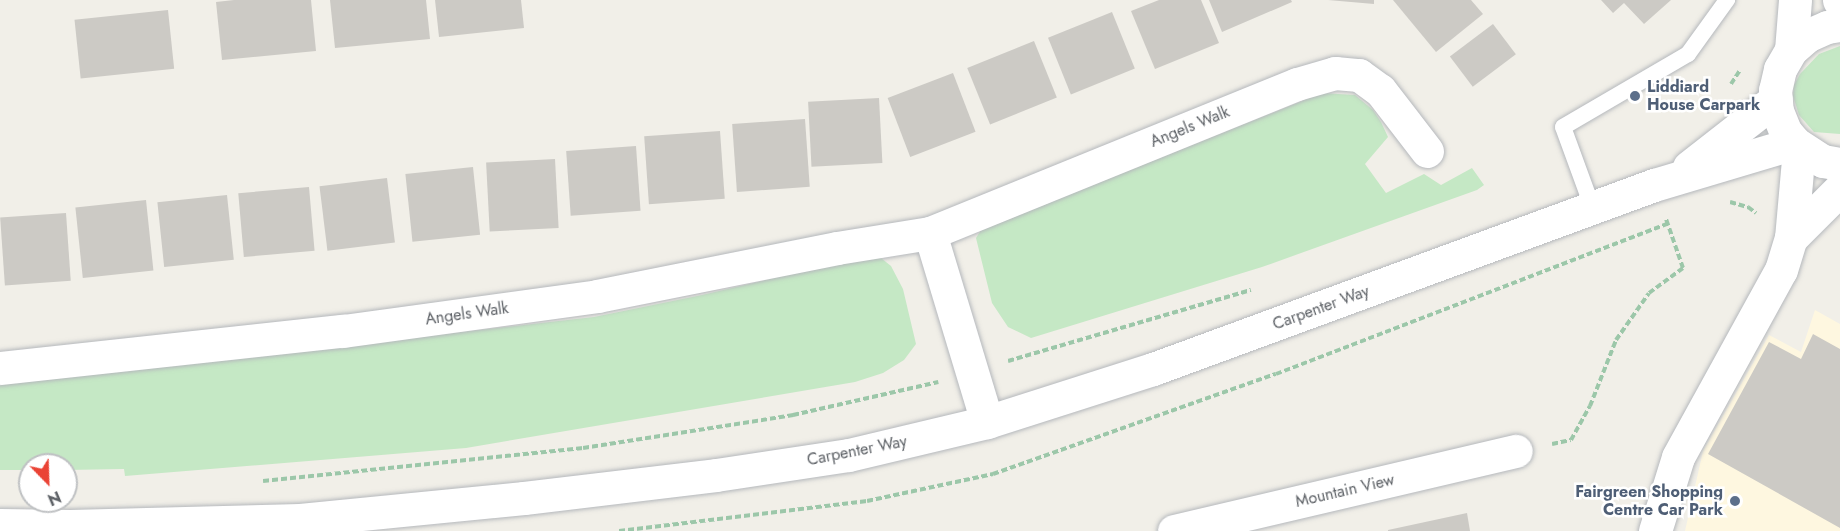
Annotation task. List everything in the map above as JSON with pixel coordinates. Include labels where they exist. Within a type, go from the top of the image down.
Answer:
[{"type":"street","points":[[1791,50],[1795,0]]},
{"type":"street","points":[[1840,25],[1827,27],[1807,36],[1791,50],[1780,69],[1776,99],[1777,111],[1785,131],[1797,146],[1823,161],[1840,164]]},
{"type":"street","name":"Angels Walk","points":[[0,368],[343,331],[597,296],[837,248],[930,233],[1297,84],[1335,73],[1359,75],[1380,90],[1427,151]]},
{"type":"street","name":"Carpenter Way","points":[[1664,181],[1776,99]]},
{"type":"street","name":"Carpenter Way","points":[[0,525],[70,526],[300,520],[524,498],[716,475],[849,455],[987,422],[1153,369],[1664,181],[1797,146]]},
{"type":"street","points":[[1655,531],[1678,457],[1781,270],[1791,238],[1797,146]]},
{"type":"street","points":[[1791,238],[1840,189]]},
{"type":"street","points":[[930,233],[987,422]]},
{"type":"street","name":"Mountain View","points":[[1174,531],[1516,451]]},
{"type":"lane","points":[[1593,209],[1563,127],[1688,54],[1727,0]]},
{"type":"path","points":[[1731,85],[1742,66]]},
{"type":"path","points":[[1516,451],[1571,440],[1590,406],[1616,340],[1649,294],[1683,268],[1668,224],[1664,181]]},
{"type":"path","points":[[1728,202],[1748,207],[1759,215]]},
{"type":"path","points":[[1668,224],[1674,218]]},
{"type":"path","points":[[260,481],[583,448],[793,415],[913,390],[1252,290]]},
{"type":"shaded area","points":[[1815,310],[1840,324],[1840,531],[1685,531],[1703,451],[1769,335],[1801,352]]},
{"type":"green space","points":[[1840,46],[1840,134],[1814,132],[1799,115],[1793,96],[1794,85],[1800,74],[1819,54]]},
{"type":"green space","points":[[1322,93],[1355,95],[1373,110],[1381,122],[1388,137],[1365,164],[1386,193],[1424,174],[1441,185],[1472,168],[1484,185],[1477,190],[1262,267],[1031,338],[1008,327],[992,303],[976,238],[981,230]]},
{"type":"green space","points":[[859,258],[881,258],[891,266],[903,289],[916,344],[904,360],[883,373],[855,382],[466,448],[125,476],[124,469],[78,470],[78,453],[18,453],[18,470],[0,470],[0,384],[594,317],[702,295]]},
{"type":"building","points":[[311,0],[316,51],[222,60],[216,2]]},
{"type":"building","points":[[330,0],[426,0],[430,39],[335,48]]},
{"type":"building","points":[[435,0],[521,0],[524,28],[439,37]]},
{"type":"building","points":[[1159,0],[1201,0],[1219,43],[1155,69],[1131,11]]},
{"type":"building","points":[[1209,0],[1291,0],[1292,2],[1222,32]]},
{"type":"building","points":[[1328,0],[1374,0],[1374,4]]},
{"type":"building","points":[[1393,0],[1471,0],[1483,14],[1436,52]]},
{"type":"building","points":[[1601,0],[1671,0],[1644,24],[1624,3],[1613,13]]},
{"type":"building","points":[[168,10],[174,69],[81,79],[75,20]]},
{"type":"building","points":[[1112,12],[1135,69],[1071,94],[1048,38]]},
{"type":"building","points":[[1493,24],[1516,54],[1473,87],[1450,56]]},
{"type":"building","points":[[1034,41],[1057,98],[990,125],[967,68]]},
{"type":"building","points":[[953,73],[976,132],[910,157],[888,98]]},
{"type":"building","points":[[879,98],[882,163],[811,167],[808,102]]},
{"type":"building","points":[[805,119],[810,187],[737,192],[732,124]]},
{"type":"building","points":[[720,131],[725,199],[649,204],[644,136]]},
{"type":"building","points":[[636,146],[641,211],[571,216],[566,151]]},
{"type":"building","points":[[555,159],[559,228],[490,232],[486,163]]},
{"type":"building","points":[[473,167],[480,235],[412,242],[405,174]]},
{"type":"building","points":[[387,178],[395,243],[327,251],[320,186]]},
{"type":"building","points":[[309,187],[315,251],[244,257],[238,193]]},
{"type":"building","points":[[227,195],[234,260],[164,267],[157,202]]},
{"type":"building","points":[[146,200],[153,271],[83,278],[75,207]]},
{"type":"building","points":[[66,213],[71,281],[5,285],[0,218]]},
{"type":"building","points":[[1813,334],[1840,349],[1840,528],[1708,454],[1769,342],[1801,359]]},
{"type":"building","points":[[1467,513],[1470,531],[1388,531],[1388,530]]},
{"type":"place","name":"Liddiard House Carpark","points":[[1635,96]]},
{"type":"place","name":"Fairgreen Shopping Centre Car Park","points":[[1735,501]]}]
